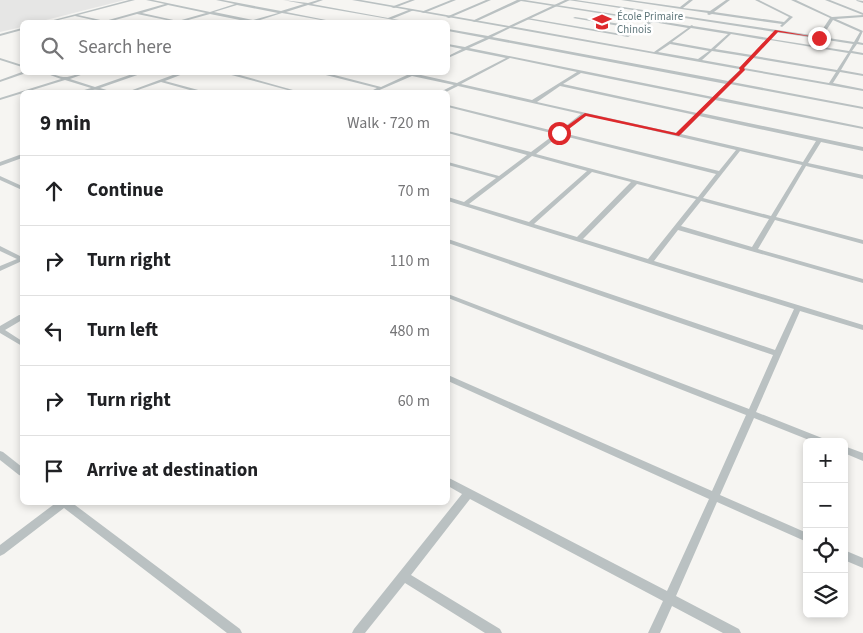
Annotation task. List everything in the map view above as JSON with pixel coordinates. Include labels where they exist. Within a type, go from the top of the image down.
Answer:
[{"type":"street","points":[[56,20],[133,0]]},
{"type":"street","points":[[148,0],[242,20]]},
{"type":"street","points":[[218,0],[321,20]]},
{"type":"street","points":[[285,0],[394,20]]},
{"type":"street","points":[[256,20],[321,0]]},
{"type":"street","points":[[354,0],[863,90]]},
{"type":"street","points":[[365,2],[371,0]]},
{"type":"street","points":[[393,7],[413,0]]},
{"type":"street","points":[[423,12],[454,0]]},
{"type":"street","points":[[448,16],[489,0]]},
{"type":"street","points":[[474,21],[520,0],[863,54]]},
{"type":"street","points":[[450,56],[569,0],[863,44]]},
{"type":"street","points":[[623,0],[784,23]]},
{"type":"street","points":[[649,4],[655,0]]},
{"type":"street","points":[[681,8],[691,0]]},
{"type":"street","points":[[655,53],[728,0]]},
{"type":"street","points":[[677,135],[791,17],[757,0]]},
{"type":"street","points":[[793,0],[862,32],[830,84]]},
{"type":"street","points":[[828,0],[863,15]]},
{"type":"street","points":[[858,0],[863,2]]},
{"type":"street","points":[[617,7],[628,1]]},
{"type":"street","points":[[113,20],[169,4]]},
{"type":"street","points":[[185,20],[238,4]]},
{"type":"street","points":[[388,19],[412,10]]},
{"type":"street","points":[[621,16],[633,10]]},
{"type":"street","points":[[562,24],[588,11]]},
{"type":"street","points":[[137,13],[170,20]]},
{"type":"street","points":[[75,15],[97,20]]},
{"type":"street","points":[[832,18],[863,15]]},
{"type":"street","points":[[576,18],[640,28]]},
{"type":"street","points":[[819,38],[832,18]]},
{"type":"street","points":[[528,19],[628,36],[652,21]]},
{"type":"street","points":[[586,29],[599,22]]},
{"type":"street","points":[[0,35],[20,30]]},
{"type":"street","points":[[450,30],[863,108]]},
{"type":"street","points":[[699,61],[731,33]]},
{"type":"street","points":[[670,43],[863,75]]},
{"type":"street","points":[[450,46],[863,128]]},
{"type":"street","points":[[448,90],[508,58]]},
{"type":"street","points":[[0,59],[20,65]]},
{"type":"street","points":[[9,62],[16,60]]},
{"type":"street","points":[[533,102],[580,72]]},
{"type":"street","points":[[0,80],[20,74]]},
{"type":"street","points":[[53,75],[102,90]]},
{"type":"street","points":[[33,90],[78,75]]},
{"type":"street","points":[[89,90],[135,75]]},
{"type":"street","points":[[135,90],[178,75]]},
{"type":"street","points":[[233,75],[290,90]]},
{"type":"street","points":[[328,75],[382,88]]},
{"type":"street","points":[[378,90],[411,75]]},
{"type":"street","points":[[417,75],[863,177]]},
{"type":"street","points":[[161,81],[193,90]]},
{"type":"street","points":[[560,85],[863,149]]},
{"type":"street","points":[[0,100],[20,94]]},
{"type":"street","points":[[450,106],[720,172]]},
{"type":"street","points":[[465,204],[585,114]]},
{"type":"street","points":[[450,133],[863,242]]},
{"type":"street","points":[[754,250],[819,140]]},
{"type":"street","points":[[649,262],[739,149]]},
{"type":"street","points":[[0,164],[20,157]]},
{"type":"street","points":[[450,164],[500,178]]},
{"type":"street","points":[[530,224],[591,170]]},
{"type":"street","points":[[0,178],[20,187]]},
{"type":"street","points":[[578,240],[635,182]]},
{"type":"street","points":[[450,199],[863,328]]},
{"type":"street","points":[[676,227],[863,281]]},
{"type":"street","points":[[450,241],[778,354]]},
{"type":"street","points":[[0,248],[20,258]]},
{"type":"street","points":[[0,269],[20,260]]},
{"type":"street","points":[[450,297],[814,438]]},
{"type":"street","points":[[654,633],[798,308]]},
{"type":"street","points":[[20,318],[0,329],[20,343]]},
{"type":"street","points":[[450,379],[803,536]]},
{"type":"street","points":[[848,451],[863,457]]},
{"type":"street","points":[[0,455],[20,470]]},
{"type":"street","points":[[450,483],[735,633]]},
{"type":"street","points":[[358,633],[469,493]]},
{"type":"street","points":[[0,551],[61,505]]},
{"type":"street","points":[[67,505],[236,633]]},
{"type":"street","points":[[848,556],[863,563]]},
{"type":"street","points":[[403,576],[496,633]]},
{"type":"shaded area","points":[[0,0],[125,0],[46,20],[20,20],[20,27],[0,32]]},
{"type":"place","name":"École Primaire Chinois","points":[[602,22]]},
{"type":"route","points":[[559,133],[585,114],[677,135],[743,69],[740,68],[777,31],[819,38]]}]
